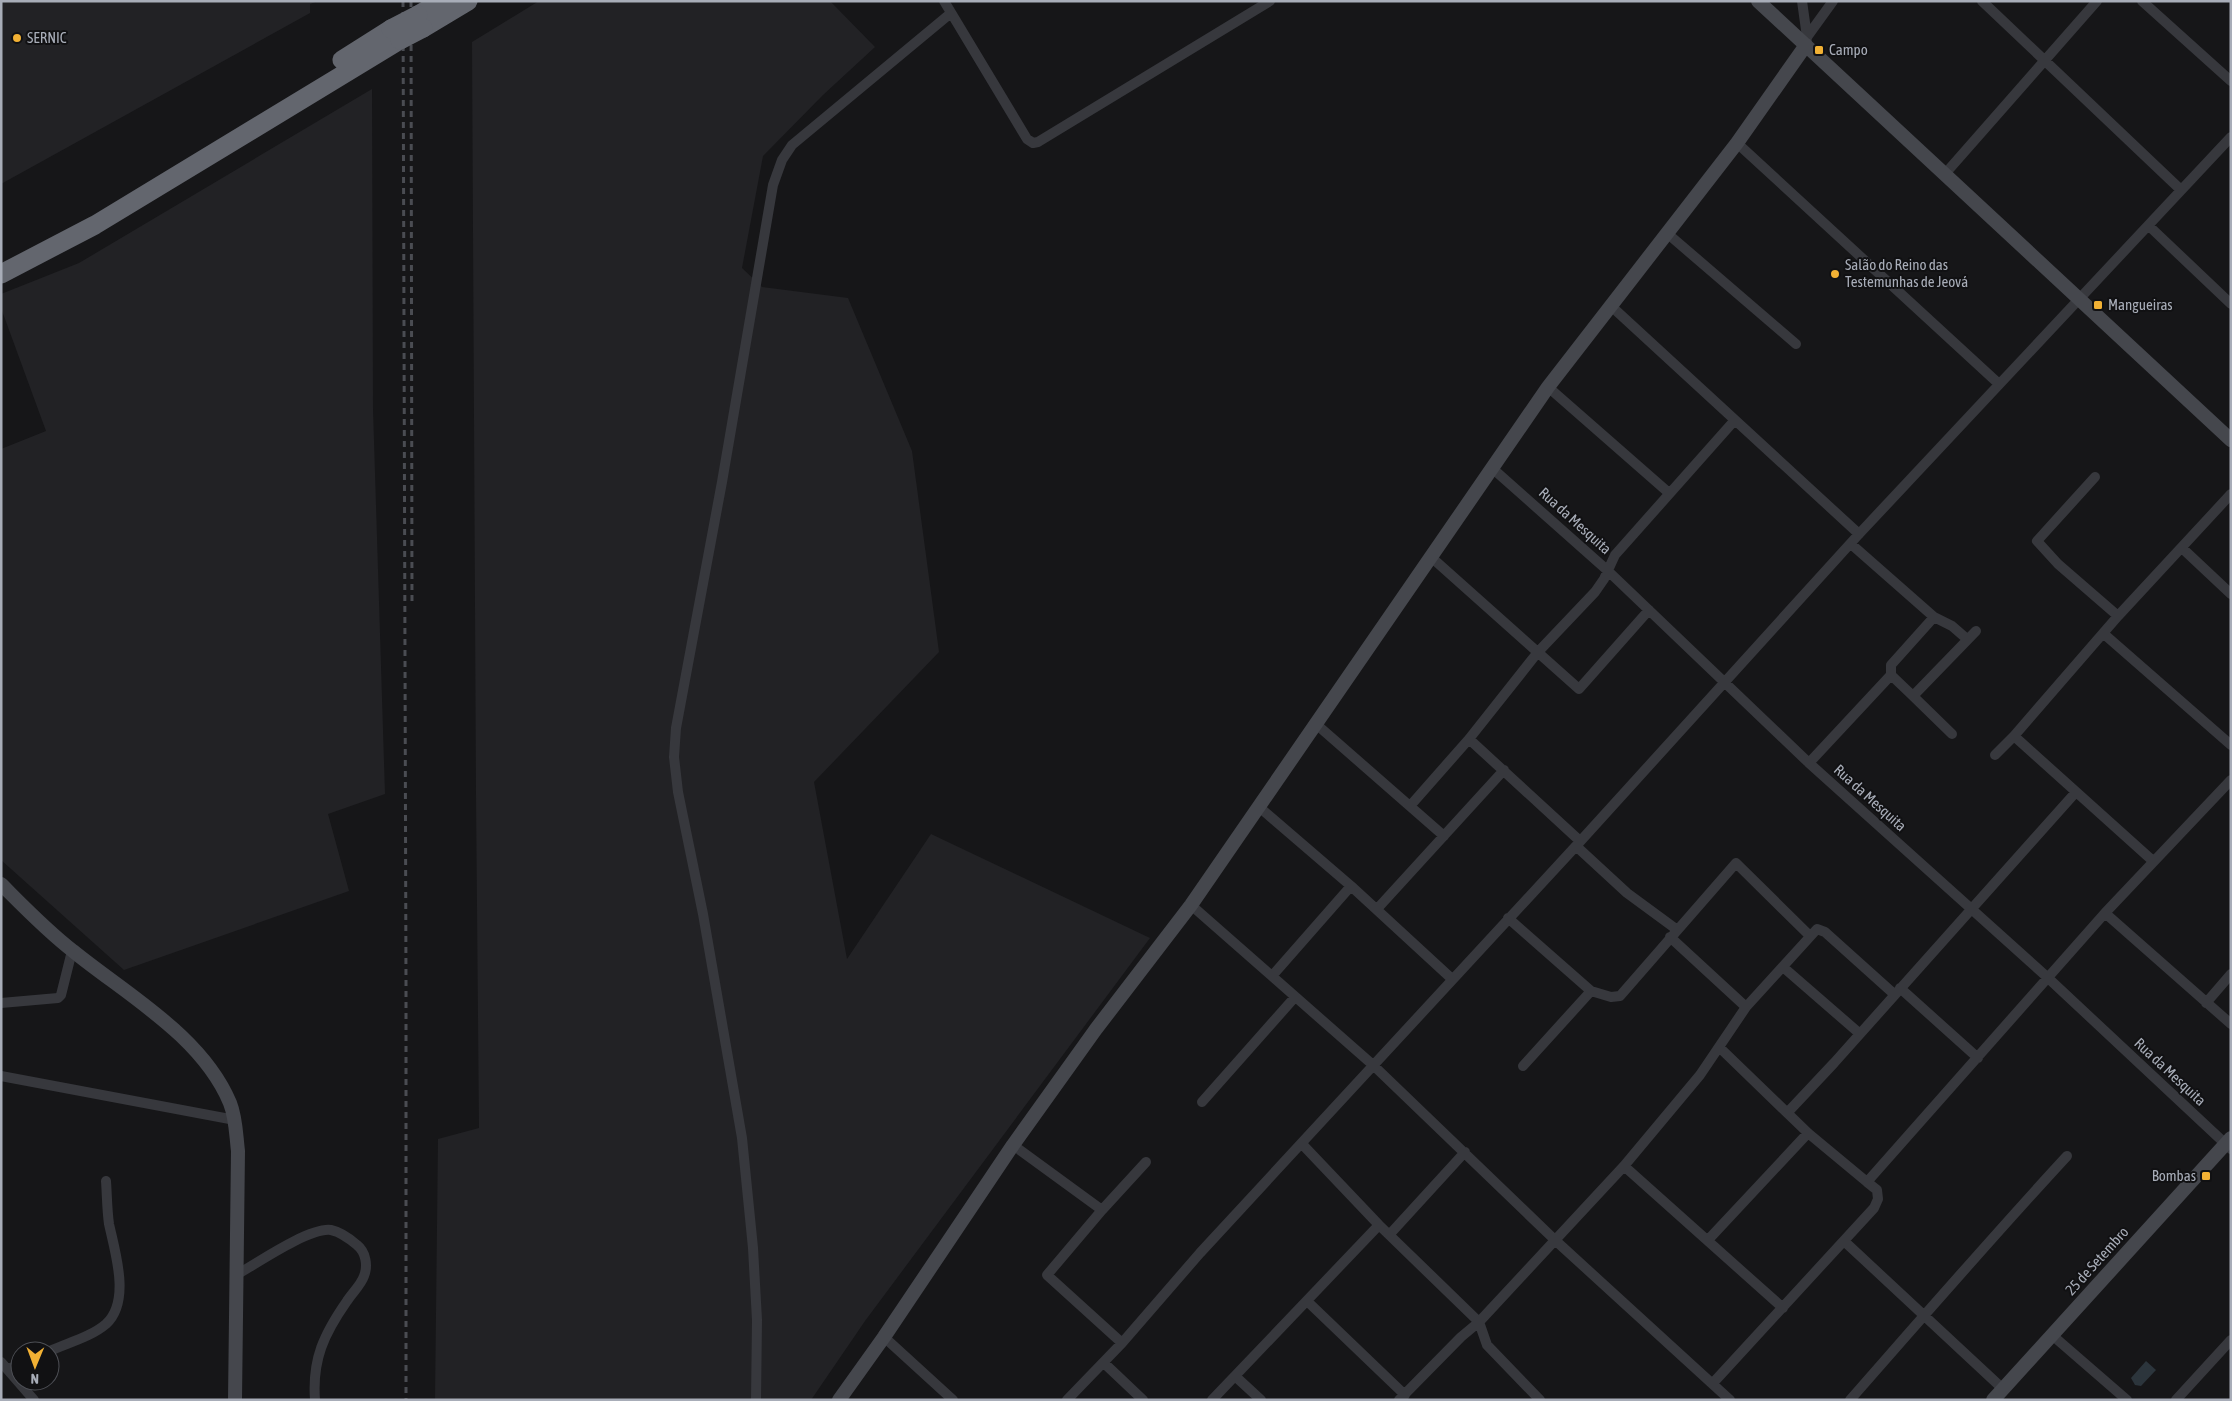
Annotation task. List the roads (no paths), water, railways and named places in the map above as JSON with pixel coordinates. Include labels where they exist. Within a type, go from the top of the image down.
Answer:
[{"type":"highway","points":[[1,262],[72,224],[395,34],[443,8],[468,1]]},
{"type":"highway","points":[[1,274],[95,226],[395,34]]},
{"type":"street","points":[[944,1],[1027,139],[1033,143],[1043,139],[1270,1]]},
{"type":"street","points":[[1758,1],[1806,41],[1944,175],[2231,440]]},
{"type":"street","points":[[1802,1],[1806,41]]},
{"type":"street","points":[[840,1400],[1013,1145],[1096,1029],[1191,905],[1548,387],[1737,143],[1833,1]]},
{"type":"street","points":[[1982,1],[2181,190]]},
{"type":"street","points":[[1944,175],[2097,1]]},
{"type":"street","points":[[2142,1],[2231,81]]},
{"type":"street","points":[[756,1400],[757,1320],[753,1248],[742,1138],[703,914],[678,792],[674,757],[676,728],[722,482],[773,185],[782,160],[792,145],[951,13]]},
{"type":"street","points":[[1068,1400],[1122,1343],[1200,1253],[1726,683],[1859,534],[2230,138]]},
{"type":"street","points":[[1737,143],[1998,384]]},
{"type":"street","points":[[2149,226],[2231,304]]},
{"type":"street","points":[[1668,234],[1796,344]]},
{"type":"street","points":[[1610,305],[1859,534]]},
{"type":"street","points":[[1548,387],[1669,493]]},
{"type":"street","points":[[1410,806],[1469,739],[1538,652],[1595,592],[1604,579],[1615,555],[1734,421]]},
{"type":"street","name":"Rua da Mesquita","points":[[1492,468],[1607,570],[1809,762],[1970,910],[2047,977],[2229,1144]]},
{"type":"street","points":[[2095,477],[2037,541],[2058,564],[2118,616]]},
{"type":"street","points":[[1995,755],[2014,736],[2118,616],[2231,494]]},
{"type":"street","points":[[1851,544],[1934,617],[1952,626],[1967,639]]},
{"type":"street","points":[[2182,548],[2231,594]]},
{"type":"street","points":[[1431,556],[1579,688],[1649,610]]},
{"type":"street","points":[[1809,762],[1891,675],[1891,665],[1934,617]]},
{"type":"street","points":[[1913,696],[1976,631]]},
{"type":"street","points":[[2104,634],[2231,745]]},
{"type":"street","points":[[1891,675],[1952,734]]},
{"type":"street","points":[[1316,724],[1444,836]]},
{"type":"street","points":[[2014,736],[2153,862]]},
{"type":"street","points":[[1469,739],[1504,770],[1627,893],[1673,933],[1746,1007]]},
{"type":"street","points":[[1377,909],[1504,770]]},
{"type":"street","points":[[1867,1182],[1978,1058],[2047,977],[2231,780]]},
{"type":"street","points":[[1788,1112],[2076,792]]},
{"type":"street","points":[[1258,806],[1377,909],[1452,979]]},
{"type":"street","points":[[1508,918],[1591,991],[1612,997],[1620,996],[1736,863],[1809,935]]},
{"type":"street","points":[[1,884],[72,951],[140,1001],[190,1044],[211,1069],[223,1088],[235,1120],[238,1151],[235,1400]]},
{"type":"street","points":[[1272,976],[1351,886]]},
{"type":"street","points":[[1191,905],[1373,1065],[1556,1241],[1730,1400]]},
{"type":"street","points":[[2105,913],[2231,1024]]},
{"type":"street","points":[[1307,1301],[1402,1397],[1461,1337],[1479,1322],[1624,1166],[1700,1075],[1746,1007],[1783,967],[1809,935],[1817,929],[1825,932],[1978,1058]]},
{"type":"street","points":[[1,1003],[58,998],[61,995],[72,951]]},
{"type":"street","points":[[1783,967],[1859,1033]]},
{"type":"street","points":[[2206,1003],[2231,974]]},
{"type":"street","points":[[1522,1066],[1591,991]]},
{"type":"street","points":[[1202,1102],[1295,998]]},
{"type":"street","points":[[1713,1383],[1874,1208],[1878,1199],[1877,1190],[1808,1133],[1719,1047]]},
{"type":"street","points":[[1,1076],[235,1120]]},
{"type":"street","points":[[1708,1240],[1808,1133]]},
{"type":"street","points":[[1302,1144],[1379,1225],[1479,1322],[1487,1345],[1540,1400]]},
{"type":"street","name":"25 de Setembro","points":[[1994,1400],[2229,1144]]},
{"type":"street","points":[[1013,1145],[1102,1210]]},
{"type":"street","points":[[1390,1234],[1465,1152]]},
{"type":"street","points":[[1850,1400],[1926,1315],[1981,1249],[2067,1156]]},
{"type":"street","points":[[1122,1343],[1047,1275],[1146,1162]]},
{"type":"street","points":[[1624,1166],[1783,1308]]},
{"type":"street","points":[[60,1346],[106,1324],[115,1312],[119,1295],[119,1270],[109,1222],[106,1181]]},
{"type":"street","points":[[1212,1400],[1379,1225]]},
{"type":"street","points":[[236,1275],[303,1236],[318,1230],[330,1230],[341,1234],[360,1246],[366,1258],[364,1276],[328,1331],[313,1377],[315,1400]]},
{"type":"street","points":[[1844,1241],[2004,1389]]},
{"type":"street","points":[[2052,1335],[2127,1400]]},
{"type":"street","points":[[884,1337],[954,1400]]},
{"type":"street","points":[[2176,1400],[2231,1340]]},
{"type":"street","points":[[1104,1363],[1144,1400]]},
{"type":"street","points":[[5,1366],[34,1400]]},
{"type":"street","points":[[1235,1376],[1260,1399]]},
{"type":"railway","points":[[403,1],[406,1400]]},
{"type":"railway","points":[[411,1],[412,605]]},
{"type":"place","name":"SERNIC","points":[[17,38]]},
{"type":"place","name":"Campo","points":[[1819,50]]},
{"type":"place","name":"Salão do Reino das Testemunhas de Jeová","points":[[1835,274]]},
{"type":"place","name":"Mangueiras","points":[[2098,305]]},
{"type":"place","name":"Bombas","points":[[2206,1176]]}]
